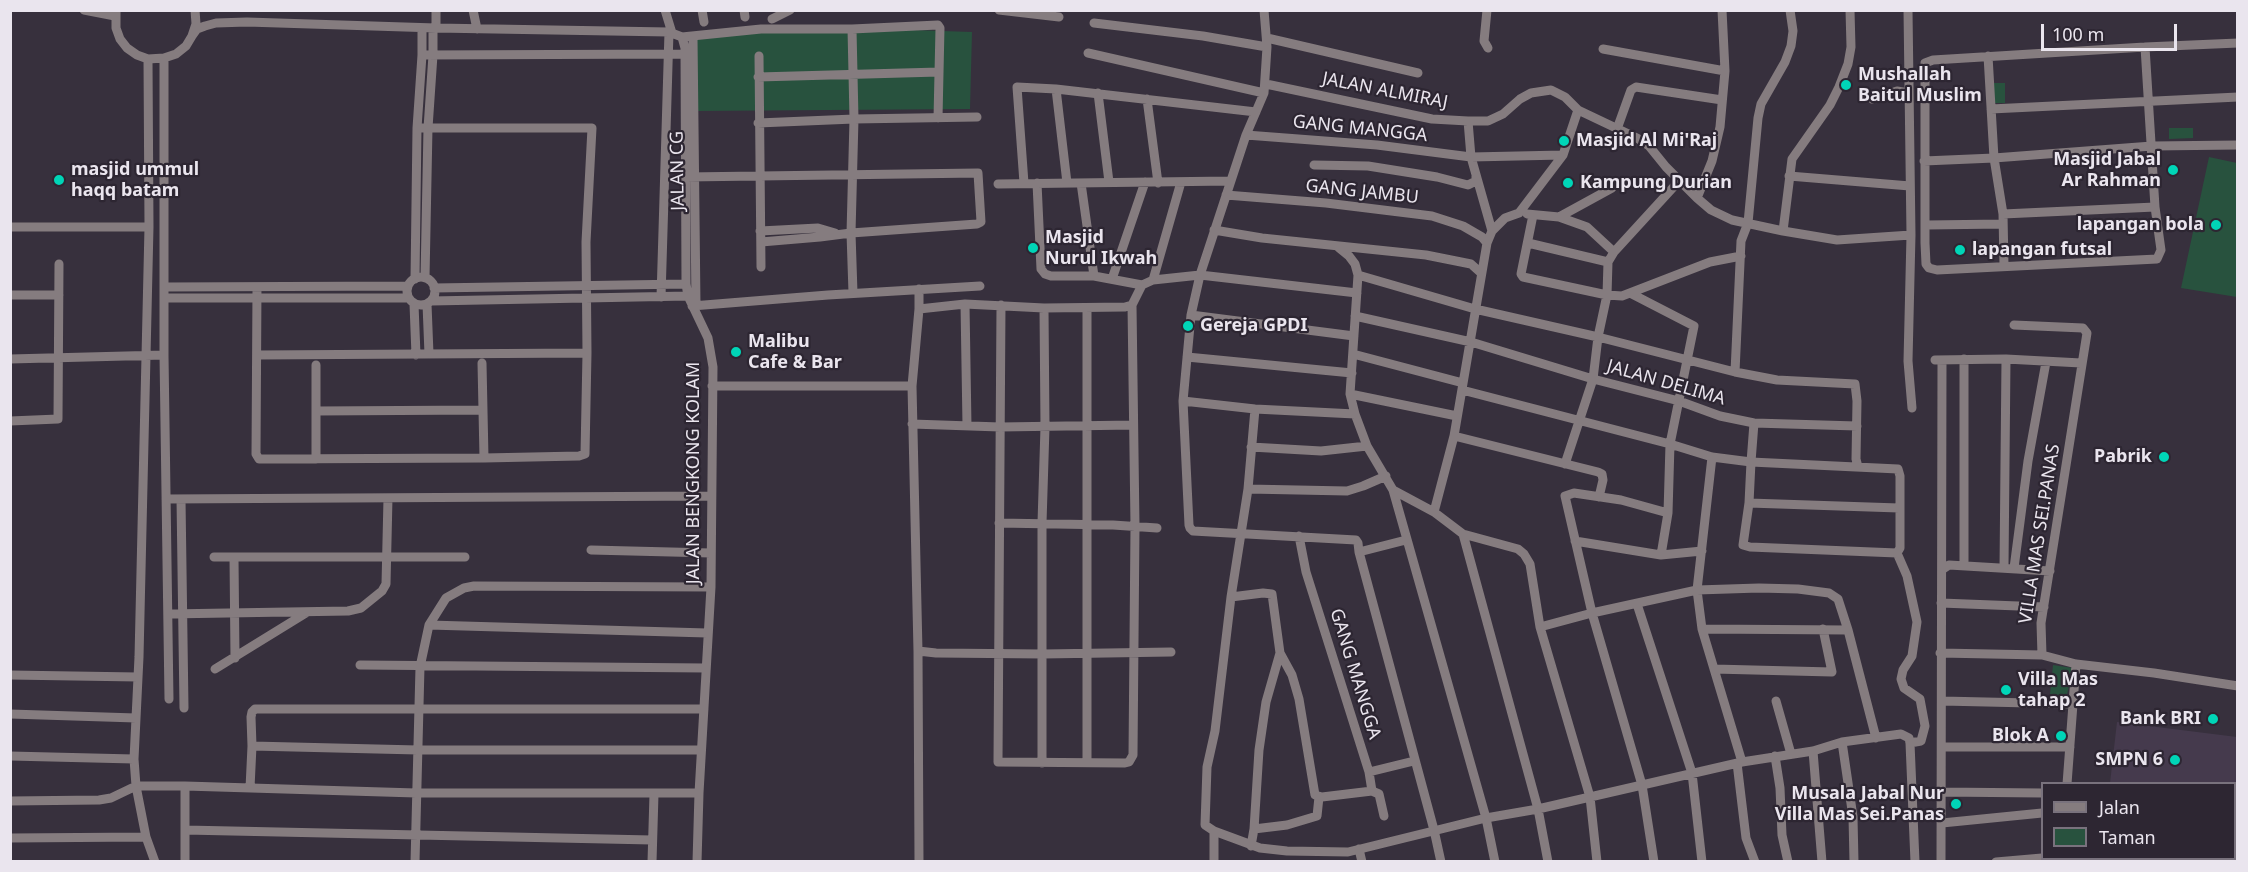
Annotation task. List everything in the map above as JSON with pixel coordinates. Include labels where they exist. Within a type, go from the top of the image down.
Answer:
[{"type":"street","points":[[84,10],[116,14],[120,39],[136,55],[148,59],[164,58],[181,50],[197,29],[216,23],[670,32],[682,37],[693,37],[712,32],[761,29],[852,29],[938,25],[938,118]]},
{"type":"street","points":[[195,10],[200,16],[216,23]]},
{"type":"street","points":[[192,36],[196,24],[195,10]]},
{"type":"street","points":[[416,355],[411,301],[416,281],[436,10]]},
{"type":"street","points":[[473,10],[477,29]]},
{"type":"street","points":[[661,297],[670,32],[665,10]]},
{"type":"street","points":[[702,10],[704,22]]},
{"type":"street","points":[[772,19],[790,10]]},
{"type":"street","points":[[999,10],[1059,17]]},
{"type":"street","points":[[1264,10],[1267,42],[1265,88],[1246,135],[1214,230],[1191,315],[1183,401],[1190,528],[1193,531],[1356,540],[1441,861]]},
{"type":"street","points":[[1487,10],[1484,41],[1488,48]]},
{"type":"street","points":[[1697,198],[1712,161],[1719,127],[1725,71],[1722,10]]},
{"type":"street","points":[[1735,372],[1741,241],[1748,223],[1758,118],[1761,104],[1785,62],[1791,46],[1793,31],[1790,10]]},
{"type":"street","points":[[1784,231],[1792,159],[1830,105],[1848,64],[1851,47],[1850,10]]},
{"type":"street","points":[[1908,10],[1911,235],[1908,361],[1912,408]]},
{"type":"street","points":[[1095,23],[1267,42],[1418,73]]},
{"type":"street","points":[[416,281],[417,128],[422,28]]},
{"type":"street","points":[[852,29],[853,293]]},
{"type":"street","name":"JALAN BENGKONG KOLAM","points":[[682,37],[685,44],[690,177],[686,284],[688,296],[708,338],[712,386],[711,587],[697,861]]},
{"type":"street","name":"JALAN CG","points":[[693,37],[690,177],[694,306]]},
{"type":"street","points":[[2145,47],[2161,250],[2157,259],[1937,270],[1929,268],[1926,264],[1925,63],[1933,60],[1988,56],[2145,47],[2238,43]]},
{"type":"street","points":[[1603,49],[1725,71]]},
{"type":"street","name":"JALAN ALMIRAJ","points":[[1088,53],[1431,119],[1488,121],[1503,114],[1525,96],[1551,90],[1560,94],[1578,111],[1649,146],[1697,198],[1711,210],[1732,220],[1837,240],[1911,235]]},
{"type":"street","points":[[422,55],[684,54]]},
{"type":"street","points":[[759,56],[761,267]]},
{"type":"street","points":[[1988,56],[1994,158],[2003,219],[2004,266]]},
{"type":"street","points":[[164,58],[164,355],[169,699]]},
{"type":"street","points":[[148,59],[149,227],[134,759],[136,786],[146,837],[155,861]]},
{"type":"street","points":[[758,76],[939,72]]},
{"type":"street","points":[[1024,183],[1016,89],[1019,86],[1256,112]]},
{"type":"street","points":[[1617,129],[1631,90],[1636,87],[1722,100]]},
{"type":"street","points":[[1056,89],[1067,183]]},
{"type":"street","points":[[1872,99],[1897,91],[1910,93]]},
{"type":"street","points":[[1098,93],[1109,182]]},
{"type":"street","points":[[1991,109],[2238,97]]},
{"type":"street","points":[[1148,99],[1158,183]]},
{"type":"street","points":[[1519,213],[1563,155],[1578,111]]},
{"type":"street","points":[[758,123],[977,117]]},
{"type":"street","points":[[1468,121],[1471,157],[1492,231]]},
{"type":"street","points":[[257,287],[257,457],[261,460],[483,458],[585,454],[586,242],[592,128],[417,128]]},
{"type":"street","name":"GANG MANGGA","points":[[1246,135],[1377,145],[1471,157],[1563,155]]},
{"type":"street","points":[[1924,160],[1994,158],[2152,146],[2238,145]]},
{"type":"street","points":[[1314,165],[1368,166],[1437,177],[1468,185],[1476,181],[1476,176]]},
{"type":"street","points":[[690,177],[852,176],[978,172],[981,222],[972,225],[837,234],[761,242]]},
{"type":"street","points":[[1789,176],[1910,186]]},
{"type":"street","points":[[998,184],[1230,181]]},
{"type":"street","points":[[1112,279],[1145,182]]},
{"type":"street","points":[[1153,280],[1181,182]]},
{"type":"street","points":[[1565,464],[1593,379],[1598,337],[1607,295],[1608,262],[1614,252],[1680,182]]},
{"type":"street","points":[[1037,183],[1041,269],[1045,274],[1094,276],[1142,285],[1153,280],[1200,275],[1357,293]]},
{"type":"street","points":[[1081,183],[1094,276]]},
{"type":"street","points":[[1559,217],[1612,188]]},
{"type":"street","name":"GANG JAMBU","points":[[1226,195],[1432,216],[1463,226],[1482,237],[1487,243]]},
{"type":"street","points":[[1927,225],[2156,207]]},
{"type":"street","points":[[1434,512],[1454,436],[1471,342],[1480,273],[1492,231],[1505,218],[1519,213],[1559,217],[1587,226],[1614,252]]},
{"type":"street","points":[[1533,215],[1521,274],[1523,277],[1607,295],[1622,296],[1710,262],[1741,256]]},
{"type":"street","points":[[10,227],[149,227]]},
{"type":"street","points":[[760,231],[818,228],[837,234]]},
{"type":"street","points":[[1214,230],[1338,247],[1426,255],[1471,264],[1480,273]]},
{"type":"street","points":[[1528,243],[1608,262]]},
{"type":"street","points":[[1338,247],[1349,256],[1358,275],[1350,394],[1355,414],[1367,446],[1393,490],[1486,818],[1494,861]]},
{"type":"street","points":[[10,421],[58,419],[59,264]]},
{"type":"street","points":[[1358,275],[1475,309],[1735,372],[1777,380],[1855,384],[1858,467]]},
{"type":"street","points":[[165,287],[257,287],[429,280],[435,288],[434,297],[429,302],[429,354]]},
{"type":"street","points":[[435,288],[686,284]]},
{"type":"street","points":[[1001,305],[998,762],[1125,763],[1132,759],[1134,653],[1132,305],[1142,285]]},
{"type":"street","points":[[694,306],[853,293],[980,286]]},
{"type":"street","points":[[919,289],[912,386],[912,424],[918,651],[920,861]]},
{"type":"street","points":[[1630,293],[1675,317],[1693,323],[1694,328],[1670,444],[1668,513],[1661,555]]},
{"type":"street","points":[[10,295],[58,294]]},
{"type":"street","points":[[165,298],[429,302],[688,296]]},
{"type":"street","points":[[919,309],[965,304],[1044,308],[1132,305]]},
{"type":"street","points":[[965,304],[967,426]]},
{"type":"street","points":[[1042,763],[1044,308]]},
{"type":"street","points":[[1087,308],[1087,762]]},
{"type":"street","points":[[1191,315],[1354,336]]},
{"type":"street","name":"JALAN DELIMA","points":[[1355,316],[1471,342],[1593,379],[1679,401],[1720,416],[1754,423],[1857,426]]},
{"type":"street","name":"VILLA MAS SEI.PANAS","points":[[2014,325],[2085,329],[2087,333],[2041,623],[2042,655]]},
{"type":"street","points":[[257,355],[587,353]]},
{"type":"street","points":[[1353,354],[1712,457],[1751,462],[1898,469],[1900,476],[1900,548],[1897,553]]},
{"type":"street","points":[[10,359],[164,355]]},
{"type":"street","points":[[1187,357],[1352,373]]},
{"type":"street","points":[[1964,359],[1964,566]]},
{"type":"street","points":[[1941,861],[1940,653],[1943,569],[1939,360],[2006,359],[2081,363]]},
{"type":"street","points":[[2004,568],[2006,359]]},
{"type":"street","points":[[2014,568],[2028,461],[2046,362]]},
{"type":"street","points":[[482,363],[483,458]]},
{"type":"street","points":[[316,365],[316,459]]},
{"type":"street","points":[[712,386],[912,386]]},
{"type":"street","points":[[1350,394],[1457,416]]},
{"type":"street","points":[[1183,401],[1255,409],[1355,414]]},
{"type":"street","points":[[1255,409],[1248,489],[1215,731],[1207,767],[1205,825],[1251,846],[1287,856],[1338,852],[1486,818],[1538,809],[1739,762],[1813,751],[1842,742],[1901,735],[1909,738],[1910,742],[1914,861]]},
{"type":"street","points":[[316,411],[483,410]]},
{"type":"street","points":[[1754,423],[1749,503],[1743,544],[1762,547],[1897,553]]},
{"type":"street","points":[[912,424],[1045,427],[1133,424]]},
{"type":"street","points":[[1454,436],[1602,474],[1599,497]]},
{"type":"street","points":[[1251,447],[1321,451],[1367,446]]},
{"type":"street","points":[[1712,457],[1697,590],[1702,629],[1739,762],[1746,838],[1755,861]]},
{"type":"street","points":[[1248,489],[1347,490],[1386,476]]},
{"type":"street","points":[[1393,490],[1434,512],[1463,534],[1518,549],[1530,564],[1540,627],[1590,797],[1597,861]]},
{"type":"street","points":[[1654,861],[1642,785],[1592,612],[1565,496],[1574,493],[1621,500],[1668,513]]},
{"type":"street","points":[[166,499],[711,496]]},
{"type":"street","points":[[168,614],[355,610],[366,605],[385,588],[388,557],[388,498]]},
{"type":"street","points":[[181,499],[184,708]]},
{"type":"street","points":[[1749,503],[1899,508]]},
{"type":"street","points":[[999,523],[1157,528]]},
{"type":"street","points":[[1463,534],[1538,809],[1548,861]]},
{"type":"street","name":"GANG MANGGA","points":[[1299,536],[1306,572],[1369,771],[1372,791],[1378,794],[1384,816]]},
{"type":"street","points":[[1359,552],[1406,540]]},
{"type":"street","points":[[1575,541],[1661,555],[1702,551]]},
{"type":"street","points":[[591,550],[711,553]]},
{"type":"street","points":[[1897,553],[1907,576],[1917,622],[1912,656],[1901,678],[1904,688],[1920,699],[1925,726],[1921,741],[1910,742]]},
{"type":"street","points":[[214,557],[465,557]]},
{"type":"street","points":[[234,557],[235,658]]},
{"type":"street","points":[[1943,569],[1949,565],[2050,571]]},
{"type":"street","points":[[415,861],[420,667],[429,625],[446,598],[454,592],[474,586],[711,587]]},
{"type":"street","points":[[1540,627],[1592,612],[1697,590],[1769,588],[1829,593],[1838,599],[1876,738]]},
{"type":"street","points":[[1232,597],[1272,594],[1280,652],[1292,675],[1299,699],[1313,791],[1319,797]]},
{"type":"street","points":[[1941,603],[2044,607]]},
{"type":"street","points":[[1637,604],[1692,773],[1702,861]]},
{"type":"street","points":[[215,669],[308,612]]},
{"type":"street","points":[[429,625],[707,633]]},
{"type":"street","points":[[1702,629],[1848,630]]},
{"type":"street","points":[[1714,669],[1832,672],[1823,630]]},
{"type":"street","points":[[918,651],[1043,654],[1172,652]]},
{"type":"street","points":[[1251,846],[1259,750],[1266,702],[1280,652]]},
{"type":"street","points":[[1940,653],[2042,655],[2076,664],[2238,686]]},
{"type":"street","points":[[2067,782],[2076,664]]},
{"type":"street","points":[[360,665],[706,669]]},
{"type":"street","points":[[10,675],[138,677]]},
{"type":"street","points":[[1776,701],[1791,754]]},
{"type":"street","points":[[1942,701],[2074,704]]},
{"type":"street","points":[[250,788],[251,717],[255,709],[704,709]]},
{"type":"street","points":[[10,714],[136,718]]},
{"type":"street","points":[[1842,742],[1853,817],[1854,861]]},
{"type":"street","points":[[252,746],[418,750],[701,750]]},
{"type":"street","points":[[1942,747],[2070,747]]},
{"type":"street","points":[[1813,751],[1822,861]]},
{"type":"street","points":[[10,756],[134,759]]},
{"type":"street","points":[[1775,756],[1780,788],[1782,835],[1788,861]]},
{"type":"street","points":[[1369,771],[1414,761]]},
{"type":"street","points":[[10,801],[99,800],[111,798],[136,786],[416,793],[699,793]]},
{"type":"street","points":[[185,786],[185,861]]},
{"type":"street","points":[[1319,797],[1372,791]]},
{"type":"street","points":[[1941,792],[2041,793]]},
{"type":"street","points":[[652,861],[654,794]]},
{"type":"street","points":[[1254,829],[1287,825],[1317,816],[1319,797]]},
{"type":"street","points":[[1942,823],[2041,813]]},
{"type":"street","points":[[185,830],[652,840]]},
{"type":"street","points":[[1214,831],[1214,861]]},
{"type":"street","points":[[10,838],[146,837]]},
{"type":"street","points":[[1359,849],[1362,861]]},
{"type":"street","points":[[1996,861],[2041,858]]},
{"type":"shaded area","name":"SMPN 6","points":[[2117,722],[2237,737],[2236,815],[2236,782],[2110,782]]},
{"type":"green space","points":[[792,26],[972,32],[970,109],[692,111],[692,34]]},
{"type":"green space","points":[[1992,83],[2005,83],[2005,103],[1992,103]]},
{"type":"green space","points":[[2169,128],[2193,128],[2193,138],[2169,139]]},
{"type":"green space","name":"lapangan bola","points":[[2209,157],[2237,163],[2237,297],[2181,288]]},
{"type":"green space","points":[[2053,665],[2073,668],[2066,699],[2050,694]]},
{"type":"place","name":"Mushallah Baitul Muslim","points":[[1846,85]]},
{"type":"place","name":"Masjid Al Mi'Raj","points":[[1564,141]]},
{"type":"place","name":"Masjid Jabal Ar Rahman","points":[[2173,170]]},
{"type":"place","name":"masjid ummul haqq batam","points":[[59,180]]},
{"type":"place","name":"Kampung Durian","points":[[1568,183]]},
{"type":"place","name":"lapangan bola","points":[[2216,225]]},
{"type":"place","name":"Masjid Nurul Ikwah","points":[[1033,248]]},
{"type":"place","name":"lapangan futsal","points":[[1960,250]]},
{"type":"place","name":"Gereja GPDI","points":[[1188,326]]},
{"type":"place","name":"Malibu Cafe & Bar","points":[[736,352]]},
{"type":"place","name":"Pabrik","points":[[2164,457]]},
{"type":"place","name":"Villa Mas tahap 2","points":[[2006,690]]},
{"type":"place","name":"Bank BRI","points":[[2213,719]]},
{"type":"place","name":"Blok A","points":[[2061,736]]},
{"type":"place","name":"SMPN 6","points":[[2175,760]]},
{"type":"place","name":"Musala Jabal Nur Villa Mas Sei.Panas","points":[[1956,804]]}]
